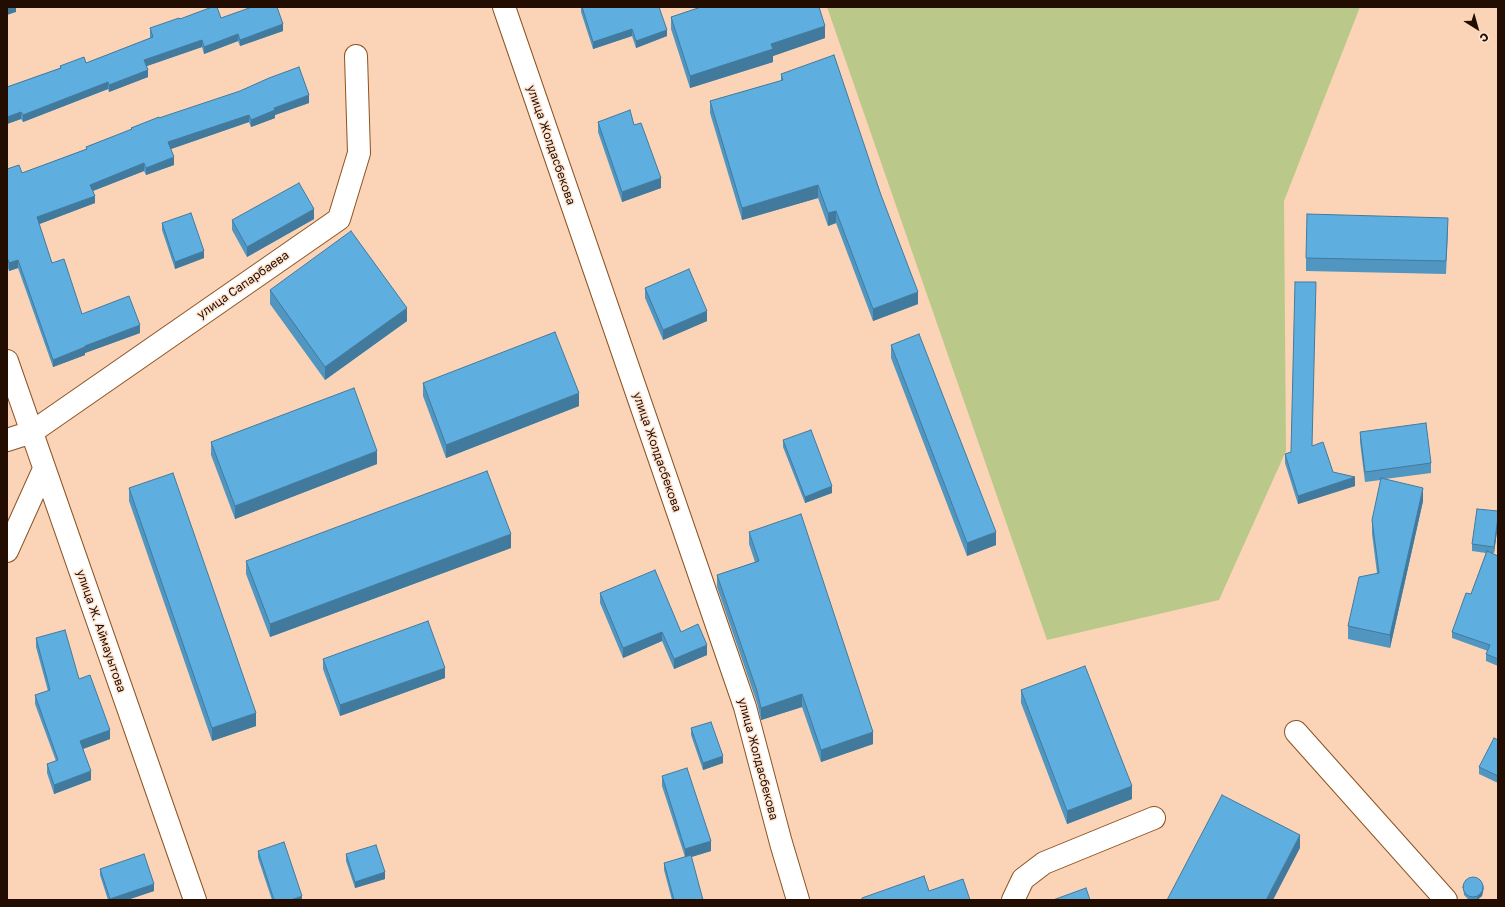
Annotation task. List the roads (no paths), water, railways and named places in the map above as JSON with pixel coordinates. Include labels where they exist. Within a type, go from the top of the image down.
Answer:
[{"type":"street","name":"улица Жолдасбекова","points":[[504,7],[745,707],[781,843],[798,900]]},
{"type":"street","name":"улица Сапарбаева","points":[[7,440],[32,432],[339,219],[359,153],[356,56]]},
{"type":"street","name":"улица Ж. Аймауытова","points":[[7,361],[193,899]]},
{"type":"street","points":[[7,551],[44,468]]},
{"type":"street","points":[[1296,732],[1446,900]]},
{"type":"street","points":[[1013,900],[1023,879],[1044,863],[1154,818]]}]
